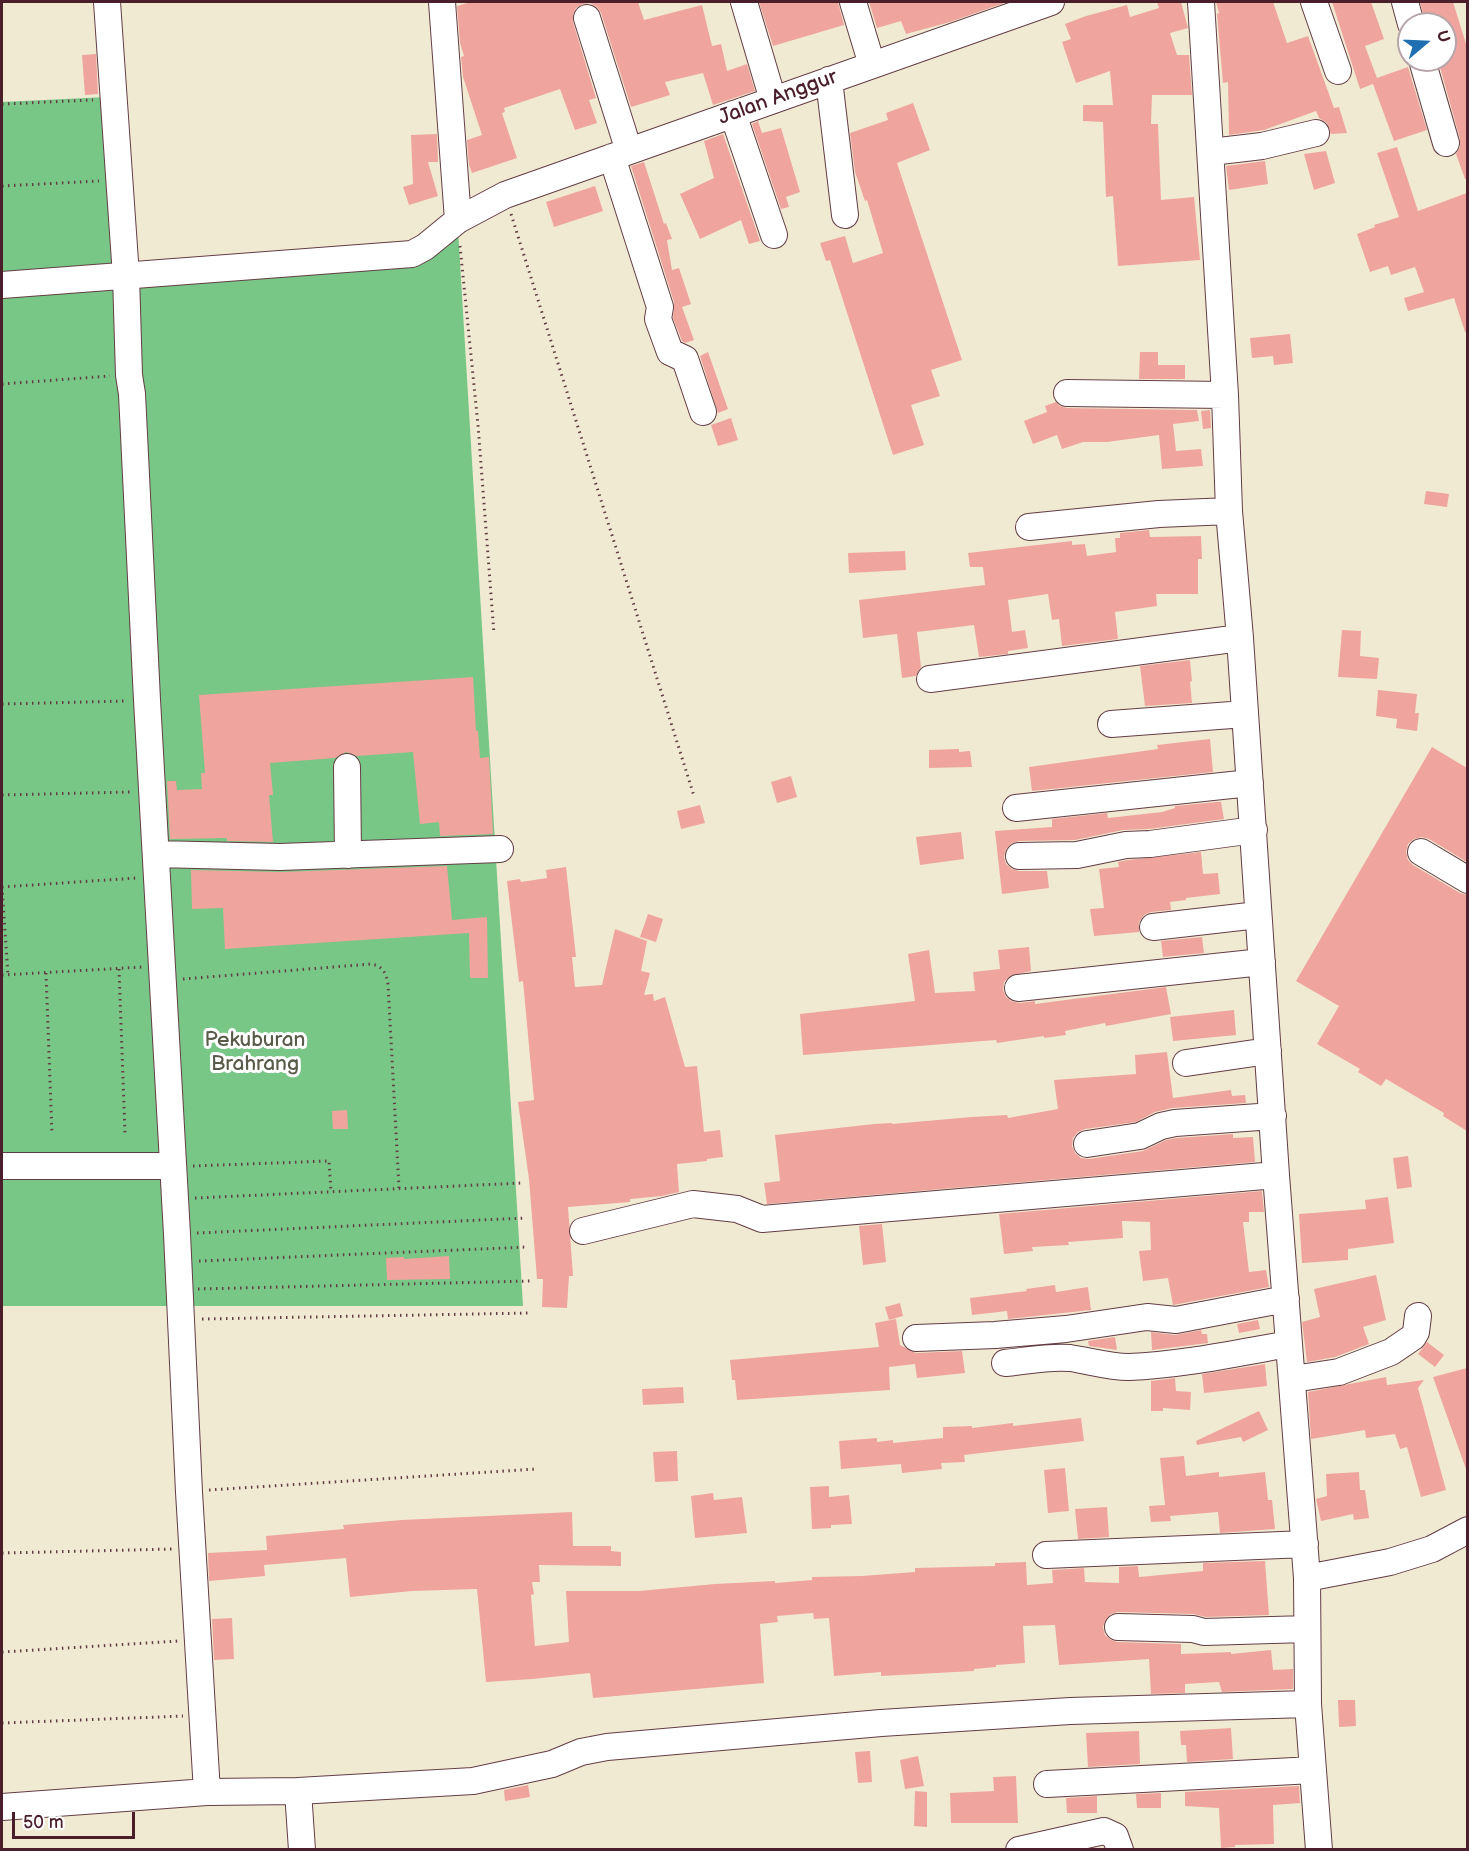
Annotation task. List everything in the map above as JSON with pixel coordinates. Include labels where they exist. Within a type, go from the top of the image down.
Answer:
[{"type":"street","points":[[107,2],[126,276],[129,375],[132,394],[179,1262],[189,1492],[207,1792]]},
{"type":"street","points":[[442,2],[458,220]]},
{"type":"street","points":[[744,2],[773,100]]},
{"type":"street","points":[[853,2],[872,65]]},
{"type":"street","name":"Jalan Anggur","points":[[2,285],[412,254],[425,247],[458,220],[505,195],[1051,2]]},
{"type":"street","points":[[1201,2],[1226,396],[1229,511],[1305,1544],[1308,1704],[1319,1850]]},
{"type":"street","points":[[1314,2],[1338,71]]},
{"type":"street","points":[[587,18],[660,307],[658,319],[670,352],[685,359],[703,412]]},
{"type":"street","points":[[1425,72],[1446,143]]},
{"type":"street","points":[[829,80],[845,215]]},
{"type":"street","points":[[733,114],[774,235]]},
{"type":"street","points":[[1210,152],[1262,146],[1316,133]]},
{"type":"street","points":[[1067,393],[1226,396]]},
{"type":"street","points":[[1029,527],[1159,514],[1229,511]]},
{"type":"street","points":[[930,679],[1240,638]]},
{"type":"street","points":[[1111,724],[1245,714]]},
{"type":"street","points":[[347,767],[348,855]]},
{"type":"street","points":[[1016,808],[1250,783]]},
{"type":"street","points":[[1019,856],[1077,855],[1126,845],[1254,830]]},
{"type":"street","points":[[157,866],[280,857],[500,849]]},
{"type":"street","points":[[1421,852],[1467,880]]},
{"type":"street","points":[[1153,927],[1258,915]]},
{"type":"street","points":[[1018,988],[1262,962]]},
{"type":"street","points":[[1186,1063],[1268,1051]]},
{"type":"street","points":[[1087,1144],[1140,1137],[1161,1126],[1175,1123],[1273,1116]]},
{"type":"street","points":[[2,1166],[173,1166]]},
{"type":"street","points":[[583,1231],[693,1204],[737,1209],[762,1219],[1276,1174]]},
{"type":"street","points":[[916,1338],[1066,1329],[1147,1317],[1176,1320],[1286,1299]]},
{"type":"street","points":[[1293,1379],[1339,1372],[1391,1352],[1413,1337],[1418,1316]]},
{"type":"street","points":[[1005,1363],[1068,1358],[1111,1366],[1148,1366],[1221,1357],[1251,1349],[1289,1344]]},
{"type":"street","points":[[1307,1578],[1390,1562],[1432,1549],[1467,1530]]},
{"type":"street","points":[[1046,1556],[1305,1544]]},
{"type":"street","points":[[1118,1627],[1193,1629],[1203,1632],[1307,1629]]},
{"type":"street","points":[[2,1807],[207,1792],[298,1791],[473,1780],[552,1764],[581,1752],[646,1743],[881,1723],[1070,1711],[1308,1704]]},
{"type":"street","points":[[1047,1784],[1313,1770]]},
{"type":"street","points":[[298,1791],[302,1850]]},
{"type":"street","points":[[1019,1850],[1104,1831],[1115,1836],[1120,1850]]},
{"type":"path","points":[[2,104],[114,99]]},
{"type":"path","points":[[2,186],[119,180]]},
{"type":"path","points":[[505,195],[694,796]]},
{"type":"path","points":[[458,220],[478,425],[494,634]]},
{"type":"path","points":[[2,384],[129,375]]},
{"type":"path","points":[[2,704],[147,700]]},
{"type":"path","points":[[2,795],[152,791]]},
{"type":"path","points":[[8,975],[2,887],[157,866]]},
{"type":"path","points":[[2,975],[119,969],[162,973],[371,964],[382,969],[388,984],[399,1188]]},
{"type":"path","points":[[119,969],[125,1133]]},
{"type":"path","points":[[46,973],[52,1134]]},
{"type":"path","points":[[173,1166],[329,1161],[331,1191]]},
{"type":"path","points":[[175,1199],[522,1183]]},
{"type":"path","points":[[177,1234],[525,1218]]},
{"type":"path","points":[[179,1262],[527,1247]]},
{"type":"path","points":[[180,1289],[530,1281]]},
{"type":"path","points":[[181,1319],[530,1313]]},
{"type":"path","points":[[189,1492],[536,1469]]},
{"type":"path","points":[[2,1553],[193,1548]]},
{"type":"path","points":[[2,1652],[198,1640]]},
{"type":"path","points":[[2,1723],[202,1715]]},
{"type":"green space","name":"Pekuburan Brahrang","points":[[107,97],[131,285],[401,264],[458,229],[523,1306],[2,1306],[2,102]]},
{"type":"building","points":[[471,2],[638,2],[644,20],[702,5],[712,46],[721,44],[727,71],[747,64],[755,91],[713,105],[703,73],[665,82],[670,95],[631,107],[601,13],[590,3],[583,4],[576,8],[573,22],[596,98],[589,100],[597,123],[575,130],[560,89],[504,108],[505,112],[502,113],[517,158],[472,173],[467,140],[482,135],[463,77],[461,57],[464,56],[460,43],[457,6]]},
{"type":"building","points":[[759,2],[838,2],[844,25],[773,46]]},
{"type":"building","points":[[869,2],[1007,2],[950,22],[906,34],[901,21],[877,28]]},
{"type":"building","points":[[1157,2],[1181,2],[1188,28],[1170,33],[1177,55],[1189,55],[1192,95],[1152,95],[1151,124],[1158,124],[1161,200],[1194,197],[1200,260],[1118,266],[1113,196],[1106,197],[1103,122],[1083,121],[1083,105],[1113,105],[1110,71],[1076,83],[1062,42],[1071,39],[1065,24],[1127,5],[1130,17],[1159,8]]},
{"type":"building","points":[[1216,2],[1273,2],[1287,43],[1308,36],[1334,108],[1339,107],[1347,133],[1331,134],[1327,123],[1319,118],[1316,111],[1264,130],[1229,135],[1228,82],[1223,83],[1217,14],[1219,13]]},
{"type":"building","points":[[1332,2],[1371,2],[1384,39],[1365,46],[1377,78],[1397,71],[1410,72],[1427,130],[1394,141],[1373,84],[1360,89]]},
{"type":"building","points":[[1420,2],[1453,2],[1456,12],[1423,12]]},
{"type":"building","points":[[1457,15],[1467,47],[1467,179],[1465,179],[1456,154],[1460,147],[1460,139],[1441,72],[1457,72]]},
{"type":"building","points":[[96,54],[98,94],[85,95],[82,55]]},
{"type":"building","points":[[913,103],[930,150],[897,163],[962,360],[931,370],[940,396],[911,405],[924,445],[893,455],[830,260],[826,261],[820,243],[845,236],[853,263],[883,253],[867,200],[865,201],[855,172],[850,133],[888,120],[886,113]]},
{"type":"building","points":[[758,121],[762,133],[781,128],[800,192],[786,197],[789,207],[781,209],[752,124]]},
{"type":"building","points":[[437,134],[438,162],[428,162],[438,196],[409,205],[403,187],[413,184],[411,135]]},
{"type":"building","points":[[723,134],[760,241],[749,244],[741,220],[700,239],[680,194],[714,178],[704,141]]},
{"type":"building","points":[[1397,147],[1418,211],[1467,193],[1467,332],[1465,332],[1454,298],[1408,311],[1404,298],[1424,292],[1415,267],[1391,275],[1388,266],[1370,272],[1357,234],[1375,227],[1374,225],[1399,217],[1377,153]]},
{"type":"building","points":[[1326,151],[1335,183],[1314,190],[1304,154]]},
{"type":"building","points":[[1265,161],[1268,184],[1229,190],[1226,166]]},
{"type":"building","points":[[644,162],[664,224],[666,223],[672,239],[667,240],[672,270],[679,268],[691,304],[682,307],[694,340],[685,343],[682,341],[673,318],[674,302],[631,166]]},
{"type":"building","points":[[595,186],[603,211],[554,227],[546,202]]},
{"type":"building","points":[[1290,334],[1293,363],[1274,365],[1273,356],[1252,358],[1250,338]]},
{"type":"building","points":[[708,352],[728,409],[718,413],[700,356]]},
{"type":"building","points":[[1140,352],[1158,352],[1158,365],[1185,365],[1185,379],[1139,379]]},
{"type":"building","points":[[1056,402],[1067,408],[1197,410],[1199,421],[1173,424],[1176,451],[1201,449],[1203,466],[1162,469],[1159,435],[1107,442],[1083,442],[1062,449],[1057,435],[1033,444],[1024,421],[1047,412],[1045,406]]},
{"type":"building","points":[[1210,410],[1211,428],[1203,429],[1201,411]]},
{"type":"building","points":[[731,418],[738,440],[718,446],[711,425]]},
{"type":"building","points":[[1426,491],[1449,494],[1447,507],[1424,504]]},
{"type":"building","points":[[1149,530],[1150,537],[1201,536],[1202,559],[1198,559],[1198,594],[1156,594],[1157,606],[1115,612],[1118,639],[1062,646],[1059,619],[1052,620],[1048,594],[1008,600],[1012,632],[1025,630],[1028,648],[1008,651],[1008,654],[979,657],[974,625],[917,632],[921,667],[916,676],[902,678],[897,634],[863,638],[859,600],[985,585],[983,567],[970,567],[968,553],[1072,541],[1072,545],[1085,544],[1087,556],[1116,552],[1115,538],[1120,538],[1120,533]]},
{"type":"building","points":[[905,551],[906,570],[849,573],[848,553]]},
{"type":"building","points":[[1342,630],[1361,631],[1360,656],[1379,658],[1377,679],[1338,677]]},
{"type":"building","points":[[1190,660],[1192,703],[1145,706],[1140,666]]},
{"type":"building","points":[[473,677],[480,758],[489,757],[493,834],[440,836],[439,822],[420,824],[413,752],[357,756],[346,752],[335,758],[270,763],[273,795],[269,795],[273,842],[227,841],[227,838],[170,839],[167,781],[176,781],[177,790],[202,789],[201,773],[205,773],[199,695]]},
{"type":"building","points":[[1378,690],[1417,694],[1415,713],[1419,713],[1417,731],[1396,728],[1397,719],[1376,716]]},
{"type":"building","points":[[1210,739],[1213,772],[1032,791],[1029,767],[1158,749],[1157,745]]},
{"type":"building","points":[[1432,747],[1467,768],[1467,862],[1422,837],[1408,844],[1406,852],[1408,860],[1413,865],[1467,895],[1467,1131],[1443,1116],[1444,1113],[1386,1079],[1381,1086],[1358,1072],[1360,1069],[1317,1044],[1339,1006],[1296,981]]},
{"type":"building","points":[[959,749],[959,752],[970,751],[972,767],[929,768],[929,750]]},
{"type":"building","points":[[791,776],[797,797],[777,803],[771,782]]},
{"type":"building","points":[[1221,802],[1224,819],[1149,829],[1123,830],[1075,840],[1012,843],[1006,849],[1004,857],[1006,864],[1019,871],[1047,871],[1049,888],[1002,894],[995,831],[1052,827],[1052,819],[1107,813],[1108,818],[1162,812],[1175,808],[1175,806]]},
{"type":"building","points":[[700,805],[705,823],[681,829],[677,811]]},
{"type":"building","points":[[961,832],[964,859],[920,865],[916,837]]},
{"type":"building","points":[[1201,852],[1203,874],[1218,873],[1220,894],[1170,902],[1171,910],[1144,915],[1139,922],[1139,932],[1094,936],[1090,909],[1104,908],[1099,869],[1119,867],[1118,862],[1128,860]]},
{"type":"building","points":[[447,866],[452,920],[487,917],[488,978],[470,978],[469,933],[225,949],[223,908],[192,909],[191,870],[281,872]]},
{"type":"building","points":[[566,867],[576,957],[572,957],[575,987],[602,985],[615,929],[647,941],[641,971],[650,973],[644,995],[653,994],[654,1001],[665,997],[685,1067],[697,1066],[704,1132],[720,1130],[723,1157],[677,1164],[679,1192],[630,1199],[630,1202],[568,1207],[573,1276],[569,1276],[567,1308],[542,1307],[543,1279],[537,1279],[529,1179],[518,1102],[534,1100],[523,981],[519,982],[507,881],[520,879],[521,882],[547,878],[546,870]]},
{"type":"building","points":[[648,914],[663,919],[656,942],[640,937]]},
{"type":"building","points":[[1202,937],[1204,953],[1163,957],[1161,941]]},
{"type":"building","points":[[1029,947],[1031,971],[1010,976],[1004,982],[1003,990],[1011,1001],[1020,1003],[1035,1001],[1035,1004],[1166,987],[1171,1014],[1106,1026],[1105,1023],[1065,1031],[1066,1035],[1044,1038],[1044,1036],[997,1043],[996,1040],[803,1055],[800,1014],[915,1001],[908,954],[929,950],[935,993],[975,991],[973,972],[1000,969],[998,950]]},
{"type":"building","points":[[1234,1010],[1236,1035],[1173,1041],[1170,1017]]},
{"type":"building","points":[[1167,1052],[1173,1098],[1231,1090],[1232,1096],[1245,1095],[1246,1103],[1172,1108],[1155,1112],[1136,1122],[1085,1129],[1073,1138],[1072,1146],[1075,1153],[1081,1158],[1089,1159],[1143,1151],[1166,1140],[1177,1138],[1233,1134],[1233,1138],[1253,1137],[1255,1162],[767,1204],[764,1183],[780,1181],[775,1135],[874,1124],[1007,1115],[1008,1118],[1058,1109],[1054,1080],[1136,1074],[1135,1055]]},
{"type":"building","points":[[347,1110],[348,1129],[333,1129],[332,1111]]},
{"type":"building","points":[[1408,1156],[1412,1187],[1397,1189],[1393,1158]]},
{"type":"building","points":[[1262,1191],[1264,1212],[1249,1212],[1249,1222],[1243,1222],[1249,1272],[1266,1270],[1269,1287],[1173,1305],[1168,1278],[1143,1281],[1139,1251],[1151,1250],[1150,1222],[1122,1221],[1123,1238],[1068,1242],[1069,1245],[1032,1247],[1033,1251],[1004,1254],[999,1214]]},
{"type":"building","points":[[1388,1197],[1394,1243],[1348,1249],[1348,1260],[1302,1263],[1299,1214],[1366,1209],[1365,1200]]},
{"type":"building","points":[[882,1224],[886,1262],[863,1265],[859,1226]]},
{"type":"building","points":[[449,1256],[450,1279],[387,1280],[386,1258]]},
{"type":"building","points":[[1376,1275],[1386,1320],[1363,1327],[1369,1344],[1335,1357],[1307,1362],[1302,1322],[1320,1317],[1314,1289]]},
{"type":"building","points":[[1055,1285],[1056,1292],[1088,1287],[1091,1310],[1008,1319],[1007,1311],[972,1315],[970,1298]]},
{"type":"building","points":[[900,1303],[903,1316],[889,1320],[885,1307]]},
{"type":"building","points":[[896,1319],[900,1345],[916,1353],[962,1351],[965,1373],[917,1378],[915,1364],[889,1367],[890,1390],[737,1400],[730,1360],[879,1347],[875,1323]]},
{"type":"building","points":[[1258,1320],[1260,1329],[1239,1333],[1237,1324]]},
{"type":"building","points":[[1201,1330],[1202,1334],[1207,1334],[1208,1343],[1152,1350],[1151,1332],[1175,1335]]},
{"type":"building","points":[[1115,1337],[1117,1350],[1089,1346],[1088,1341]]},
{"type":"building","points":[[1427,1342],[1444,1355],[1435,1367],[1418,1354]]},
{"type":"building","points":[[1265,1364],[1267,1386],[1204,1393],[1202,1374]]},
{"type":"building","points":[[1467,1368],[1467,1469],[1466,1469],[1433,1377]]},
{"type":"building","points":[[1386,1377],[1387,1385],[1424,1380],[1418,1388],[1446,1490],[1421,1497],[1407,1447],[1400,1449],[1395,1434],[1366,1438],[1365,1430],[1311,1439],[1308,1392]]},
{"type":"building","points":[[1175,1378],[1176,1391],[1191,1392],[1190,1410],[1163,1408],[1163,1411],[1151,1411],[1151,1381]]},
{"type":"building","points":[[683,1387],[684,1403],[643,1405],[642,1389]]},
{"type":"building","points":[[1259,1411],[1268,1430],[1243,1442],[1241,1437],[1197,1445],[1196,1441]]},
{"type":"building","points":[[1081,1418],[1084,1441],[964,1455],[965,1462],[941,1463],[942,1469],[902,1473],[901,1464],[841,1469],[839,1441],[877,1438],[877,1442],[893,1440],[893,1443],[943,1438],[943,1427],[972,1426],[972,1428],[1013,1423],[1013,1426]]},
{"type":"building","points":[[677,1451],[678,1481],[655,1482],[653,1452]]},
{"type":"building","points":[[1184,1456],[1186,1476],[1219,1472],[1219,1477],[1265,1472],[1268,1500],[1272,1500],[1275,1529],[1220,1533],[1218,1512],[1170,1516],[1171,1521],[1151,1522],[1149,1506],[1165,1505],[1160,1458]]},
{"type":"building","points":[[1065,1468],[1069,1511],[1048,1513],[1044,1470]]},
{"type":"building","points":[[1359,1472],[1360,1490],[1365,1490],[1369,1518],[1354,1520],[1353,1514],[1321,1521],[1316,1499],[1327,1496],[1326,1474]]},
{"type":"building","points":[[829,1486],[829,1497],[849,1495],[852,1524],[812,1529],[810,1487]]},
{"type":"building","points":[[713,1493],[714,1500],[742,1497],[747,1533],[695,1538],[691,1496]]},
{"type":"building","points":[[1107,1507],[1109,1537],[1078,1539],[1075,1509]]},
{"type":"building","points":[[572,1512],[573,1546],[611,1546],[611,1551],[621,1552],[621,1566],[539,1565],[540,1582],[532,1582],[534,1594],[531,1595],[535,1646],[569,1642],[566,1591],[639,1591],[715,1584],[775,1581],[775,1583],[812,1580],[812,1577],[915,1572],[915,1568],[995,1566],[995,1563],[1026,1562],[1027,1585],[1053,1583],[1052,1570],[1084,1568],[1085,1582],[1119,1583],[1119,1567],[1138,1566],[1139,1577],[1203,1571],[1203,1563],[1265,1561],[1269,1615],[1206,1617],[1193,1614],[1118,1612],[1106,1619],[1103,1627],[1105,1635],[1111,1640],[1181,1644],[1181,1654],[1231,1652],[1231,1654],[1271,1650],[1273,1670],[1293,1669],[1293,1689],[1222,1692],[1219,1682],[1185,1684],[1185,1693],[1151,1694],[1149,1659],[1059,1665],[1055,1625],[1023,1626],[1025,1663],[996,1665],[996,1667],[974,1669],[974,1671],[881,1676],[881,1672],[834,1676],[829,1618],[814,1619],[813,1613],[777,1616],[778,1622],[760,1624],[764,1683],[593,1698],[590,1673],[486,1682],[477,1589],[412,1591],[350,1597],[346,1558],[264,1565],[265,1576],[209,1581],[208,1553],[267,1550],[266,1536],[344,1529],[343,1525],[402,1520]]},
{"type":"building","points":[[232,1618],[234,1659],[214,1660],[212,1619]]},
{"type":"building","points":[[1338,1700],[1355,1700],[1356,1726],[1339,1727]]},
{"type":"building","points":[[1231,1728],[1233,1759],[1187,1762],[1186,1745],[1181,1745],[1180,1731]]},
{"type":"building","points":[[1139,1731],[1140,1764],[1088,1767],[1086,1733]]},
{"type":"building","points":[[870,1751],[872,1782],[858,1783],[855,1752]]},
{"type":"building","points":[[918,1756],[924,1786],[905,1789],[900,1760]]},
{"type":"building","points":[[1016,1776],[1018,1823],[951,1823],[950,1793],[994,1791],[993,1777]]},
{"type":"building","points":[[528,1785],[530,1797],[505,1801],[504,1790]]},
{"type":"building","points":[[1299,1786],[1300,1803],[1273,1805],[1274,1844],[1235,1845],[1235,1847],[1221,1848],[1219,1808],[1185,1806],[1185,1792]]},
{"type":"building","points":[[915,1791],[927,1792],[927,1827],[914,1826]]},
{"type":"building","points":[[1161,1793],[1161,1808],[1137,1808],[1136,1794]]},
{"type":"building","points":[[1097,1796],[1097,1813],[1067,1813],[1066,1798]]}]
